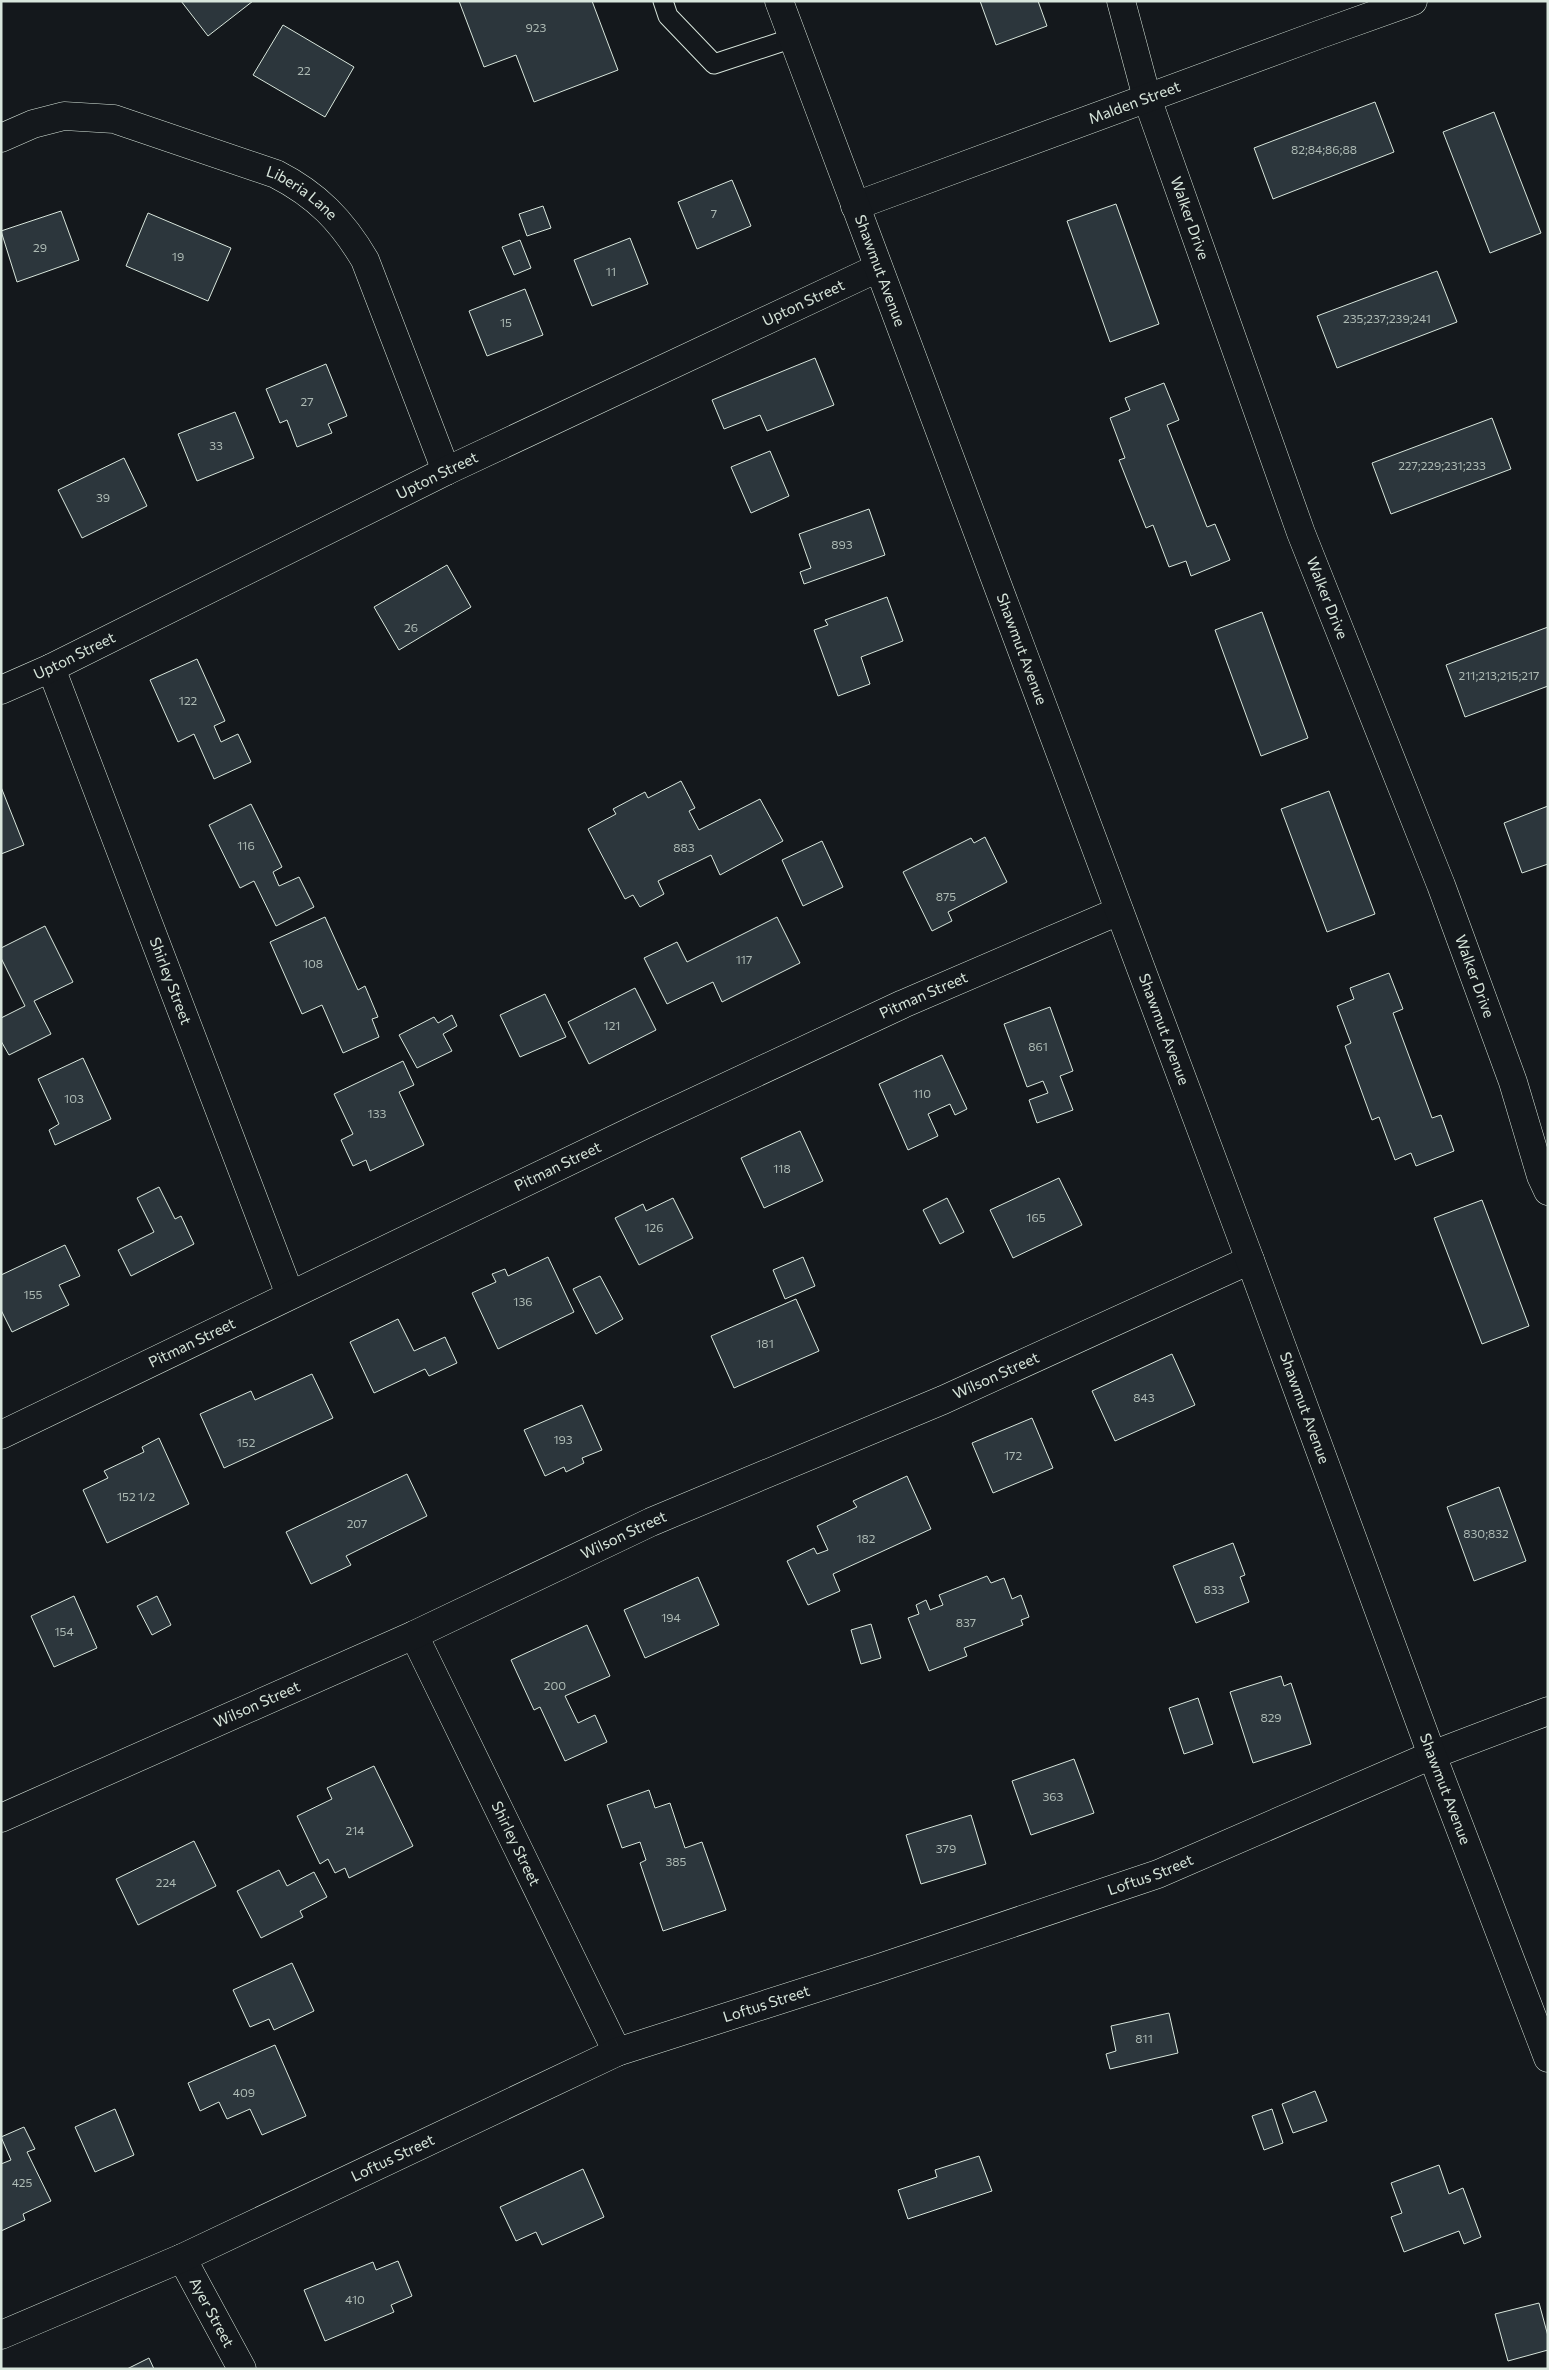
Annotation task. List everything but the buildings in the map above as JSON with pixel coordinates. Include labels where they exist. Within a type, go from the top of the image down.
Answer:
[{"type":"street","name":"Shawmut Avenue","points":[[779,1],[1120,911],[1432,1754],[1548,2058]]},
{"type":"street","name":"Walker Drive","points":[[1121,1],[1147,98],[1301,533],[1441,885],[1513,1082],[1541,1176],[1548,1191]]},
{"type":"street","name":"Malden Street","points":[[856,206],[1413,1]]},
{"type":"street","name":"Liberia Lane","points":[[1,138],[33,124],[64,116],[114,120],[276,174],[300,186],[338,220],[365,260],[446,472]]},
{"type":"street","name":"Upton Street","points":[[1,690],[51,668],[446,472],[878,268]]},
{"type":"street","name":"Shirley Street","points":[[51,668],[290,1295]]},
{"type":"street","name":"Pitman Street","points":[[1,1435],[642,1126],[903,1004],[1120,911]]},
{"type":"street","name":"Wilson Street","points":[[1,1818],[414,1635],[650,1522],[944,1400],[1250,1260]]},
{"type":"street","name":"Shirley Street","points":[[414,1635],[617,2052]]},
{"type":"street","name":"Loftus Street","points":[[1,2335],[182,2258],[617,2052],[876,1969],[1158,1874],[1432,1754],[1548,1711]]},
{"type":"street","name":"Ayer Street","points":[[182,2258],[242,2369]]},
{"type":"lane","points":[[663,1],[668,16],[714,64],[793,38]]}]
